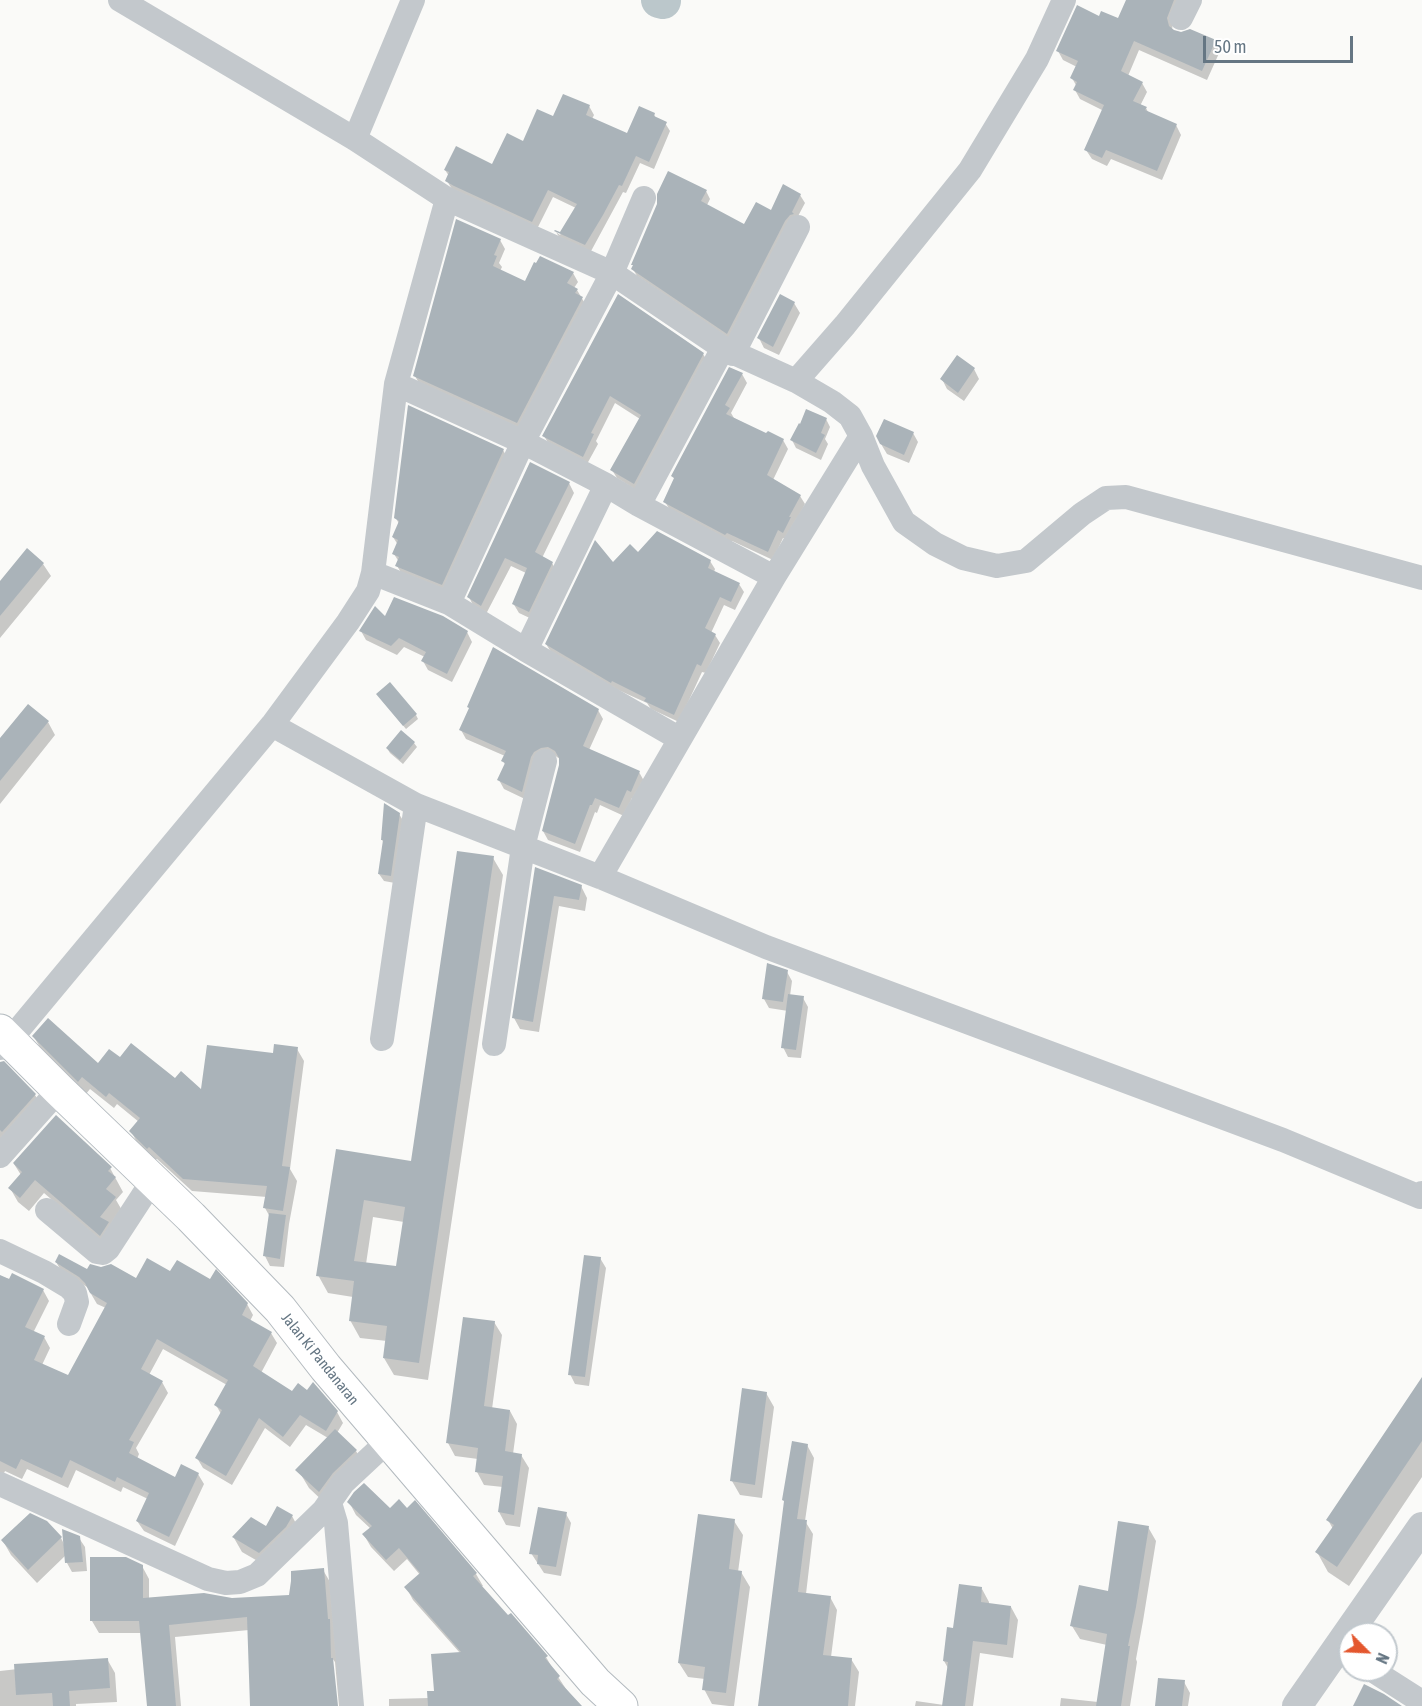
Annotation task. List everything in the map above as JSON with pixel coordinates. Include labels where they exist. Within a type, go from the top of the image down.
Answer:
[{"type":"main road","name":"Jalan Ki Pandanaran","points":[[3,1040],[153,1180],[280,1309],[326,1368],[595,1682],[621,1706]]},
{"type":"street","points":[[120,0],[355,139],[447,199],[612,273],[728,351],[796,381],[832,402],[850,416],[904,522],[935,544],[963,558],[997,566],[1026,561],[1082,514],[1106,498],[1126,497],[1422,578]]},
{"type":"street","points":[[355,139],[413,0]]},
{"type":"street","points":[[796,381],[845,325],[970,170],[1037,59],[1064,0]]},
{"type":"street","points":[[449,603],[523,442],[612,273],[644,198]]},
{"type":"street","points":[[3,1040],[272,725],[368,591],[373,573],[396,384],[447,199]]},
{"type":"street","points":[[639,505],[798,227]]},
{"type":"street","points":[[396,384],[523,442],[774,577]]},
{"type":"street","points":[[600,877],[774,577],[861,436]]},
{"type":"street","points":[[526,650],[606,485]]},
{"type":"street","points":[[373,573],[449,603],[680,739]]},
{"type":"street","points":[[272,725],[416,805],[600,877],[766,947],[1272,1136],[1421,1196]]},
{"type":"street","points":[[494,1044],[523,847],[545,761]]},
{"type":"street","points":[[382,1039],[416,805]]},
{"type":"street","points":[[0,1156],[59,1090]]},
{"type":"street","points":[[47,1210],[97,1252],[104,1253],[153,1180]]},
{"type":"street","points":[[0,1251],[44,1272],[75,1293],[77,1302],[69,1324]]},
{"type":"street","points":[[0,1484],[208,1579],[225,1583],[240,1582],[257,1575],[330,1503],[343,1483],[388,1441]]},
{"type":"street","points":[[330,1503],[336,1523],[352,1706]]},
{"type":"street","points":[[1363,1622],[1422,1527]]},
{"type":"street","points":[[1297,1706],[1338,1659]]},
{"type":"street","points":[[1391,1682],[1422,1702]]},
{"type":"building","points":[[1126,0],[1174,0],[1167,18],[1169,26],[1181,32],[1190,29],[1216,40],[1202,71],[1134,41],[1121,71],[1143,82],[1133,101],[1147,107],[1145,110],[1177,124],[1157,171],[1106,150],[1102,158],[1084,150],[1104,105],[1073,90],[1077,82],[1070,78],[1078,61],[1056,51],[1077,5],[1099,16],[1101,11],[1118,18]]},
{"type":"building","points":[[563,94],[590,105],[586,115],[627,133],[639,106],[655,113],[654,116],[667,122],[649,162],[636,156],[622,186],[619,185],[585,245],[554,231],[560,232],[577,204],[548,190],[532,222],[445,181],[449,172],[444,170],[456,146],[492,164],[507,133],[523,141],[537,109],[553,116]]},
{"type":"building","points":[[668,171],[707,190],[701,201],[744,224],[756,202],[771,210],[783,184],[801,194],[792,212],[794,214],[785,221],[727,334],[631,269],[657,204],[657,194]]},
{"type":"building","points":[[456,219],[501,239],[494,255],[497,256],[493,266],[525,281],[534,262],[536,263],[540,256],[574,272],[567,283],[578,289],[575,293],[583,297],[517,423],[413,376]]},
{"type":"building","points":[[618,294],[704,353],[634,484],[610,470],[641,415],[610,396],[591,433],[594,434],[583,457],[542,436]]},
{"type":"building","points":[[780,294],[795,302],[773,347],[757,338]]},
{"type":"building","points":[[957,355],[975,368],[958,393],[940,379]]},
{"type":"building","points":[[729,367],[743,373],[725,405],[730,408],[726,414],[784,439],[767,475],[801,495],[783,533],[778,530],[768,552],[727,533],[725,535],[663,502],[674,478],[671,476]]},
{"type":"building","points":[[408,405],[504,449],[442,585],[395,566],[399,557],[392,554],[398,540],[392,537],[399,521],[394,518]]},
{"type":"building","points":[[806,409],[827,418],[821,433],[825,435],[816,453],[790,440]]},
{"type":"building","points":[[884,419],[914,432],[904,455],[880,444],[876,436]]},
{"type":"building","points":[[530,462],[570,482],[535,552],[553,562],[529,612],[512,604],[527,568],[505,558],[481,606],[467,597]]},
{"type":"building","points":[[657,531],[711,560],[708,568],[740,583],[731,602],[720,597],[705,628],[716,634],[701,666],[697,664],[674,715],[644,701],[646,698],[612,681],[611,683],[545,644],[595,540],[613,562],[630,544],[638,552]]},
{"type":"building","points":[[27,548],[44,563],[0,616],[0,581]]},
{"type":"building","points":[[394,597],[443,616],[468,631],[447,674],[421,661],[426,652],[399,638],[391,646],[359,631],[375,606],[385,616]]},
{"type":"building","points":[[493,647],[599,709],[583,746],[640,771],[631,792],[627,790],[619,808],[595,798],[575,844],[542,831],[559,765],[559,758],[555,751],[548,747],[534,752],[522,792],[497,780],[505,763],[501,761],[506,751],[459,730]]},
{"type":"building","points":[[390,682],[417,714],[403,726],[376,694]]},
{"type":"building","points":[[28,704],[49,721],[0,781],[0,738]]},
{"type":"building","points":[[401,730],[415,742],[400,760],[386,748]]},
{"type":"building","points":[[384,803],[400,813],[391,876],[378,874],[383,840],[381,840]]},
{"type":"building","points":[[457,851],[494,856],[419,1363],[383,1358],[387,1326],[349,1321],[354,1281],[316,1276],[336,1149],[411,1161]],"holes":[[[364,1200],[405,1207],[396,1266],[354,1261]]]},
{"type":"building","points":[[535,867],[582,885],[579,900],[554,896],[533,1022],[512,1018]]},
{"type":"building","points":[[767,963],[788,970],[783,1002],[762,999]]},
{"type":"building","points":[[788,994],[804,996],[796,1050],[781,1048]]},
{"type":"building","points":[[48,1018],[98,1063],[109,1049],[120,1057],[131,1043],[175,1078],[181,1071],[201,1089],[207,1045],[273,1053],[274,1044],[298,1047],[282,1166],[290,1167],[283,1211],[263,1208],[267,1186],[183,1179],[129,1131],[140,1118],[109,1093],[106,1097],[82,1077],[78,1082],[32,1036]]},
{"type":"building","points":[[4,1061],[36,1094],[2,1132],[0,1130],[0,1062]]},
{"type":"building","points":[[56,1115],[112,1167],[108,1171],[116,1177],[106,1189],[116,1197],[100,1217],[109,1222],[100,1236],[35,1180],[20,1198],[8,1188],[22,1172],[13,1163]]},
{"type":"building","points":[[269,1213],[286,1215],[280,1259],[263,1256]]},
{"type":"building","points":[[59,1254],[87,1269],[90,1264],[101,1267],[111,1264],[136,1278],[147,1258],[170,1271],[177,1260],[210,1279],[216,1269],[248,1303],[242,1315],[272,1332],[253,1366],[292,1391],[298,1383],[307,1390],[313,1382],[338,1411],[326,1431],[300,1415],[283,1437],[259,1418],[226,1476],[195,1458],[222,1410],[214,1405],[228,1380],[157,1339],[141,1369],[163,1381],[129,1440],[134,1442],[129,1453],[175,1477],[181,1464],[199,1473],[169,1537],[136,1521],[149,1493],[117,1477],[115,1482],[70,1460],[62,1478],[21,1459],[16,1469],[0,1461],[0,1275],[9,1279],[12,1273],[44,1289],[25,1327],[45,1336],[34,1360],[68,1375],[107,1303],[90,1293],[79,1277],[55,1262]]},
{"type":"building","points":[[584,1255],[601,1257],[585,1377],[568,1375]]},
{"type":"building","points":[[463,1317],[495,1321],[484,1406],[510,1410],[505,1451],[522,1454],[514,1515],[498,1512],[503,1476],[475,1472],[478,1448],[446,1443]]},
{"type":"building","points":[[1422,1377],[1422,1441],[1337,1567],[1315,1552],[1334,1525],[1326,1520]]},
{"type":"building","points":[[742,1388],[767,1392],[755,1485],[730,1481]]},
{"type":"building","points":[[335,1429],[357,1450],[333,1473],[319,1492],[295,1470]]},
{"type":"building","points":[[792,1441],[808,1444],[797,1519],[807,1520],[798,1592],[831,1596],[823,1655],[852,1658],[848,1706],[758,1706],[784,1501],[782,1500]]},
{"type":"building","points":[[364,1483],[390,1508],[399,1499],[407,1508],[415,1500],[477,1573],[473,1576],[508,1615],[511,1613],[548,1656],[545,1658],[560,1676],[557,1679],[582,1706],[428,1706],[427,1691],[434,1691],[431,1654],[461,1652],[404,1587],[420,1573],[399,1548],[386,1560],[362,1534],[372,1526],[347,1502]]},
{"type":"building","points":[[277,1506],[293,1515],[286,1527],[259,1553],[232,1537],[251,1517],[266,1526]]},
{"type":"building","points":[[538,1507],[567,1512],[556,1567],[537,1564],[538,1555],[529,1554]]},
{"type":"building","points":[[30,1513],[47,1521],[62,1537],[28,1570],[1,1540]]},
{"type":"building","points":[[698,1514],[735,1519],[729,1569],[742,1571],[726,1693],[702,1690],[705,1667],[678,1663]]},
{"type":"building","points":[[1118,1521],[1149,1526],[1128,1646],[1130,1646],[1121,1706],[1096,1706],[1107,1634],[1070,1626],[1079,1585],[1108,1591]]},
{"type":"building","points":[[62,1529],[80,1536],[83,1562],[65,1563]]},
{"type":"building","points":[[90,1557],[126,1557],[143,1565],[143,1598],[204,1593],[232,1598],[289,1595],[291,1571],[324,1568],[328,1619],[330,1619],[331,1658],[333,1658],[338,1706],[250,1706],[247,1617],[169,1625],[176,1706],[147,1706],[139,1621],[90,1621]]},
{"type":"building","points":[[959,1584],[982,1587],[981,1602],[1011,1606],[1007,1645],[973,1641],[965,1706],[942,1706],[948,1662],[943,1661],[947,1627],[953,1628]]},
{"type":"building","points":[[108,1658],[110,1688],[69,1691],[70,1706],[53,1706],[52,1693],[16,1695],[14,1664]]},
{"type":"building","points":[[1158,1678],[1185,1680],[1182,1706],[1155,1706]]},
{"type":"building","points":[[1364,1684],[1384,1694],[1402,1706],[1353,1706]]},
{"type":"waterway","points":[[659,0],[663,1]]}]
